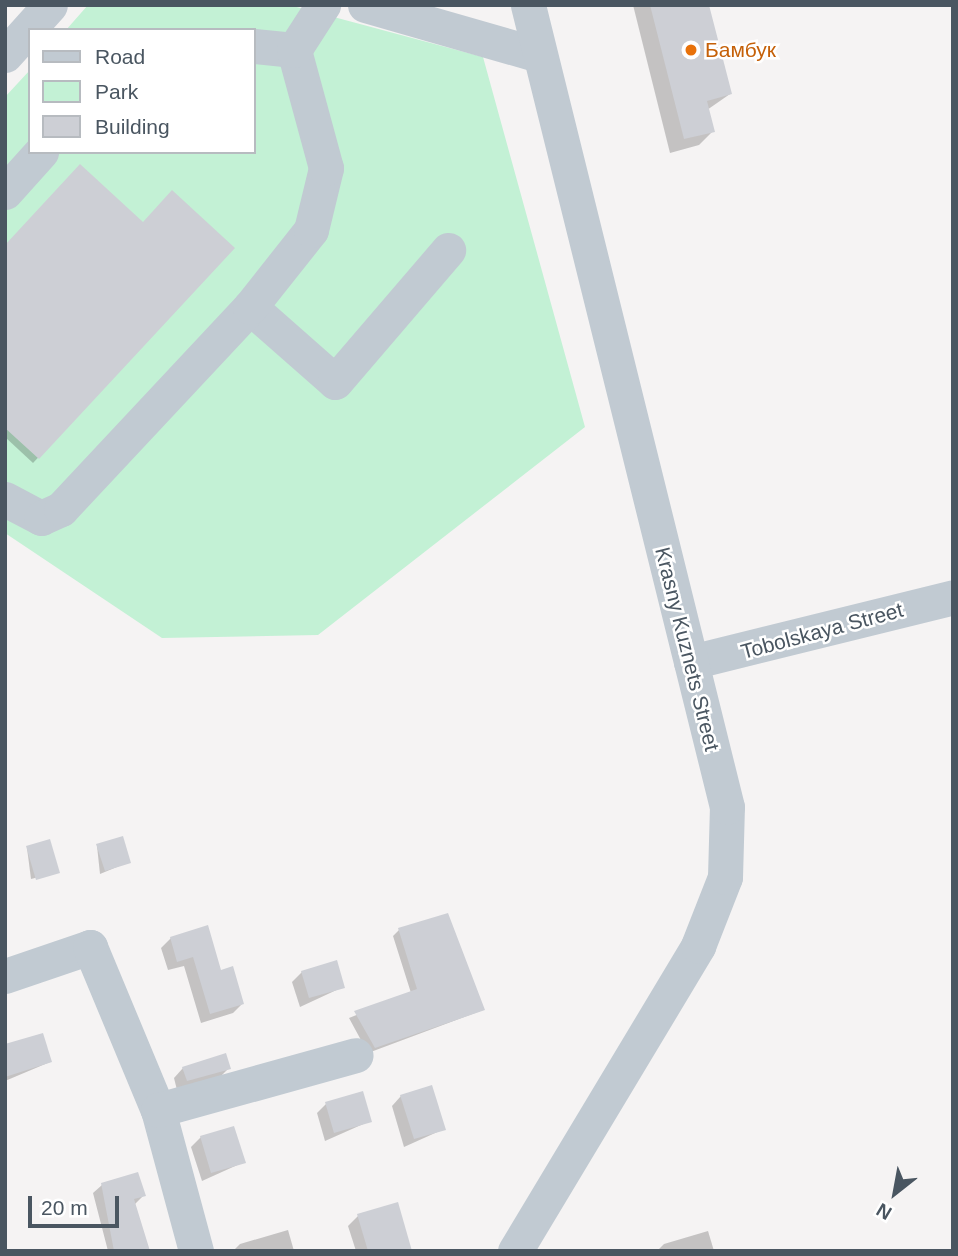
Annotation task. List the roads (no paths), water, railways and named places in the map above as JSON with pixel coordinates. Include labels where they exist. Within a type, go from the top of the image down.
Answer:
[{"type":"street","points":[[29,28],[50,5]]},
{"type":"street","points":[[5,499],[41,518],[61,509],[250,307],[311,230],[321,208],[326,168],[294,50],[323,5]]},
{"type":"street","points":[[365,5],[539,55]]},
{"type":"street","name":"Krasny Kuznets Street","points":[[515,1251],[698,946],[725,877],[727,807],[528,5]]},
{"type":"street","points":[[5,55],[28,29]]},
{"type":"street","points":[[256,46],[294,50]]},
{"type":"street","points":[[5,192],[39,154]]},
{"type":"street","points":[[250,307],[335,382],[448,250]]},
{"type":"street","name":"Tobolskaya Street","points":[[691,662],[953,597]]},
{"type":"street","points":[[5,976],[90,947],[158,1110],[195,1251]]},
{"type":"street","points":[[158,1110],[356,1055]]},
{"type":"place","name":"Бамбук","points":[[691,50]]}]
